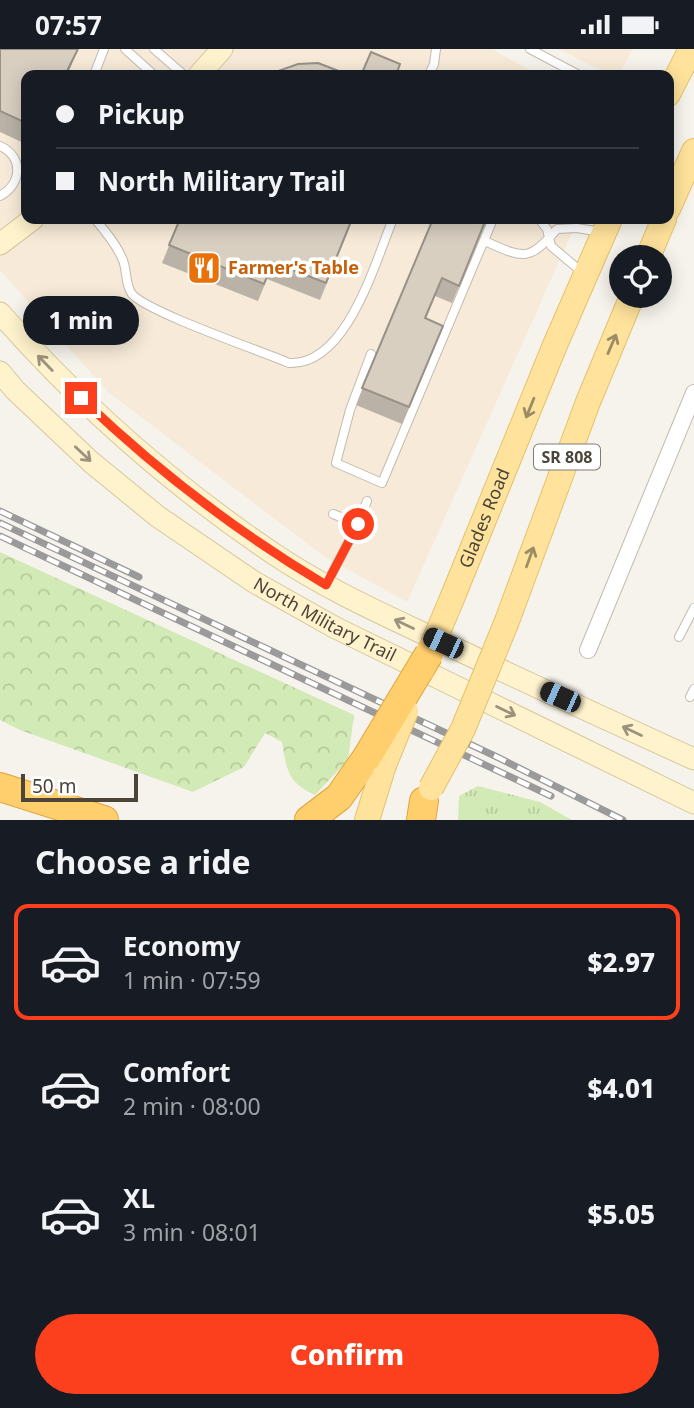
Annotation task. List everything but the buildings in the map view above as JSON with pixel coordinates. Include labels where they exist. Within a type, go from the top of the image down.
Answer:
[{"type":"highway","points":[[309,820],[339,797],[375,761],[429,654]]},
{"type":"highway","points":[[0,787],[100,819]]},
{"type":"main road","points":[[203,70],[222,49]]},
{"type":"main road","points":[[674,83],[691,49]]},
{"type":"main road","points":[[674,196],[694,151]]},
{"type":"main road","points":[[0,244],[26,224]]},
{"type":"main road","points":[[653,245],[662,224]]},
{"type":"main road","name":"Glades Road","points":[[429,654],[607,226]]},
{"type":"main road","name":"SR 808","points":[[422,807],[463,729],[507,621],[588,402],[627,308]]},
{"type":"main road","name":"North Military Trail","points":[[0,313],[44,363],[119,434],[183,488],[276,555],[375,610],[694,759]]},
{"type":"main road","name":"North Military Trail","points":[[0,372],[15,390],[101,470],[157,516],[254,582],[334,627],[694,803]]},
{"type":"main road","points":[[367,820],[375,761]]},
{"type":"street","points":[[588,649],[694,393]]},
{"type":"lane","points":[[96,70],[104,49]]},
{"type":"lane","points":[[125,49],[148,70]]},
{"type":"lane","points":[[154,49],[178,70]]},
{"type":"lane","points":[[431,70],[436,49]]},
{"type":"lane","points":[[530,49],[570,70]]},
{"type":"lane","points":[[0,146],[11,153],[21,166]]},
{"type":"lane","points":[[0,196],[13,185],[21,169]]},
{"type":"lane","points":[[98,224],[123,259],[127,286],[134,296],[163,312],[289,363],[301,363],[316,358],[330,347],[350,320],[391,224]]},
{"type":"lane","points":[[371,354],[350,410],[336,463],[383,483],[491,224]]},
{"type":"lane","points":[[543,224],[550,242],[586,275]]},
{"type":"lane","points":[[487,242],[517,255],[535,253],[550,242],[557,229],[607,226]]},
{"type":"lane","points":[[326,585],[367,501]]},
{"type":"lane","points":[[333,514],[358,524]]},
{"type":"lane","points":[[679,637],[694,608]]},
{"type":"shaded area","points":[[0,49],[492,49],[529,70],[21,70],[21,224],[576,224],[407,602],[325,557],[108,392],[0,270]]},
{"type":"shaded area","points":[[559,49],[633,49],[621,70],[600,70]]},
{"type":"green space","points":[[0,552],[354,715],[348,760],[315,795],[299,785],[290,774],[282,742],[265,733],[244,767],[193,792],[20,730],[0,720]]},
{"type":"green space","points":[[478,786],[540,802],[572,820],[458,820],[459,796]]},
{"type":"railway","points":[[0,511],[139,577]]},
{"type":"railway","points":[[0,523],[497,757],[623,820]]},
{"type":"railway","points":[[0,536],[551,796]]},
{"type":"place","name":"Farmer's Table","points":[[204,268]]},
{"type":"route","points":[[81,398],[183,488],[276,555],[326,585],[358,524]]}]
